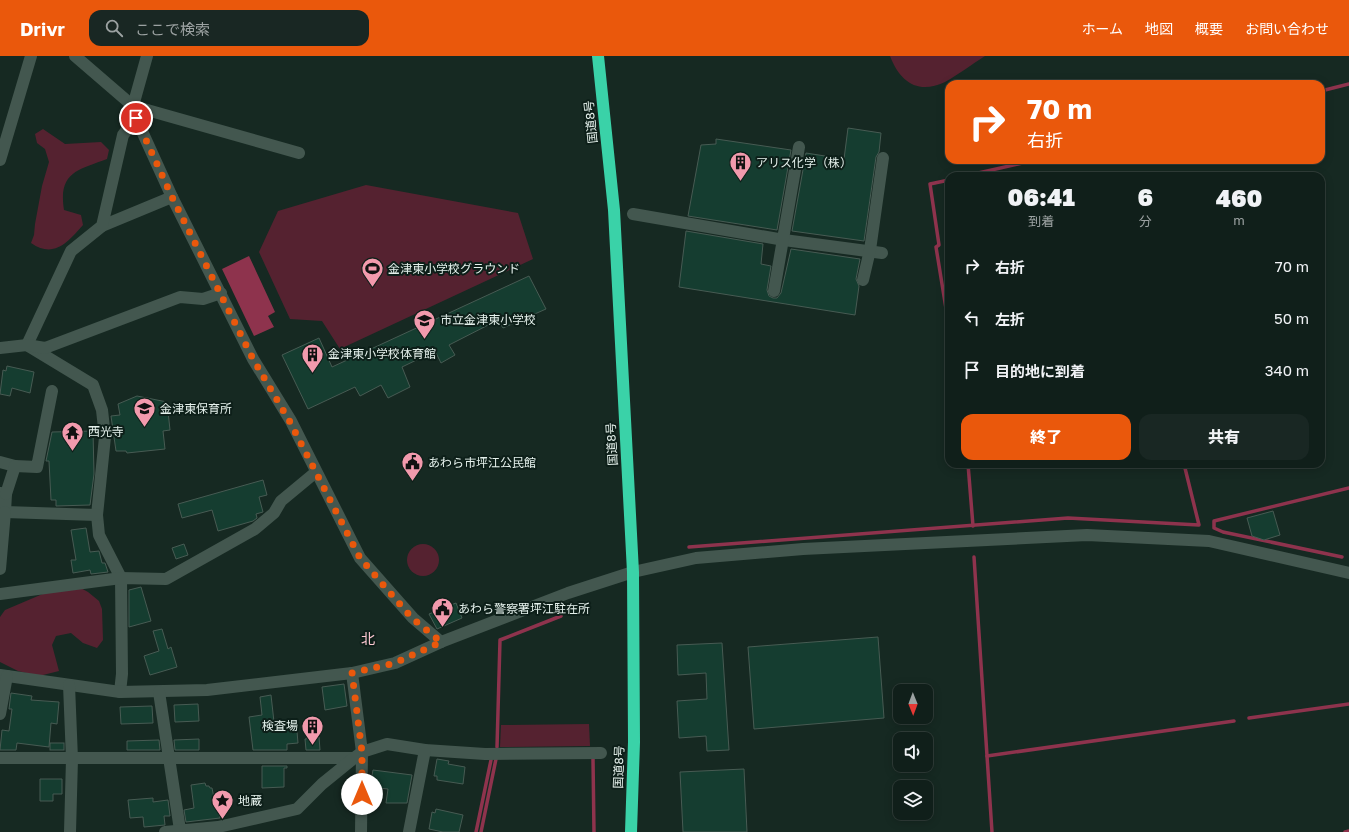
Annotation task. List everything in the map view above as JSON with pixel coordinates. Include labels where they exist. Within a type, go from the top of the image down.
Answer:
[{"type":"highway","name":"国道8号","points":[[598,56],[614,210],[633,572],[634,742],[631,832]]},
{"type":"street","points":[[0,160],[31,56]]},
{"type":"street","points":[[75,56],[133,106],[299,153]]},
{"type":"street","points":[[147,56],[133,106],[136,118],[172,197],[253,359],[290,422],[360,558],[412,618],[441,642]]},
{"type":"street","points":[[102,226],[123,135],[136,118]]},
{"type":"street","points":[[774,291],[799,147]]},
{"type":"street","points":[[863,280],[876,251],[883,158]]},
{"type":"street","points":[[27,345],[71,251],[102,226],[172,197]]},
{"type":"street","points":[[633,214],[784,240],[876,251]]},
{"type":"street","points":[[0,348],[27,345],[45,348],[180,297],[203,299],[221,293]]},
{"type":"street","points":[[27,345],[93,385],[102,410],[105,437],[97,515],[99,535],[121,578],[122,674],[120,692]]},
{"type":"street","points":[[0,462],[15,466],[37,467],[52,391]]},
{"type":"street","points":[[0,569],[5,512],[3,493],[15,466]]},
{"type":"street","points":[[0,594],[121,578],[166,579],[255,529],[274,514],[281,501],[316,472]]},
{"type":"street","points":[[5,512],[97,515]]},
{"type":"street","points":[[0,714],[3,675],[120,692],[159,692],[207,690],[352,673],[395,663],[441,642],[568,593],[633,572],[696,558],[803,549],[1086,536],[1209,541],[1349,573]]},
{"type":"street","points":[[352,673],[358,755],[361,832]]},
{"type":"street","points":[[69,685],[72,760],[70,832]]},
{"type":"street","points":[[159,692],[180,830]]},
{"type":"street","points":[[165,832],[217,829],[297,809],[322,784],[358,755],[387,744],[426,750],[485,754],[601,753]]},
{"type":"street","points":[[409,832],[426,750]]},
{"type":"street","points":[[0,758],[72,760],[358,755]]},
{"type":"shaded area","points":[[890,56],[985,56],[948,80],[945,80],[945,82],[935,86],[926,87],[911,84],[899,73]]},
{"type":"shaded area","points":[[43,129],[65,144],[101,142],[109,150],[107,159],[79,170],[72,174],[67,180],[63,197],[64,210],[81,215],[83,225],[66,242],[54,249],[39,248],[31,243],[34,235],[42,186],[49,162],[45,149],[37,143],[35,134]]},
{"type":"shaded area","name":"金津東小学校グラウンド","points":[[366,185],[518,213],[533,259],[340,349],[322,321],[290,319],[259,252],[278,211]]},
{"type":"shaded area","points":[[249,256],[275,312],[268,316],[274,327],[254,336],[222,269]]},
{"type":"shaded area","points":[[420,544],[426,544],[436,551],[439,560],[438,566],[432,573],[426,576],[420,576],[410,569],[407,563],[407,557],[414,547]]},
{"type":"shaded area","points":[[77,586],[88,592],[99,601],[102,609],[103,640],[97,648],[83,643],[71,633],[56,636],[52,645],[59,671],[39,676],[18,671],[0,662],[0,617],[5,610],[52,590]]},
{"type":"shaded area","points":[[589,724],[590,746],[500,747],[501,725]]},
{"type":"building","points":[[848,128],[881,133],[879,152],[876,157],[864,241],[792,231],[806,153],[844,159]]},
{"type":"building","name":"アリス化学（株）","points":[[716,139],[791,150],[777,230],[688,216],[701,145],[716,144]]},
{"type":"building","points":[[686,231],[763,244],[761,264],[771,266],[767,290],[769,296],[773,298],[777,298],[781,293],[791,249],[860,259],[856,279],[859,286],[855,315],[679,287]]},
{"type":"building","points":[[529,276],[546,309],[503,328],[498,320],[449,345],[455,355],[441,363],[435,351],[402,367],[410,387],[388,398],[381,385],[360,396],[355,387],[308,409],[282,355],[319,338],[332,367]]},
{"type":"building","points":[[7,366],[34,372],[30,393],[12,388],[10,396],[0,394],[3,370],[6,371]]},
{"type":"building","points":[[137,396],[167,402],[170,430],[163,431],[165,449],[127,453],[126,451],[116,451],[111,416],[120,415],[118,404]]},
{"type":"building","points":[[93,431],[94,474],[90,505],[56,506],[56,500],[51,500],[49,461],[46,461],[52,432]]},
{"type":"building","points":[[263,480],[267,495],[259,497],[263,512],[256,514],[257,518],[253,521],[218,531],[212,510],[182,518],[178,504]]},
{"type":"building","points":[[1273,511],[1280,535],[1264,540],[1252,536],[1247,518]]},
{"type":"building","points":[[86,528],[90,552],[99,551],[102,563],[105,563],[108,572],[91,574],[90,570],[73,573],[71,560],[76,560],[71,530]]},
{"type":"building","points":[[184,544],[188,555],[176,559],[172,548]]},
{"type":"building","points":[[141,587],[151,621],[129,627],[129,590]]},
{"type":"building","points":[[456,603],[462,618],[437,629],[429,614]]},
{"type":"building","points":[[162,629],[168,649],[171,647],[177,667],[150,675],[144,656],[159,651],[153,631]]},
{"type":"building","points":[[878,637],[884,718],[754,729],[748,647]]},
{"type":"building","points":[[722,643],[729,750],[707,751],[706,736],[679,738],[677,701],[707,699],[706,673],[678,675],[677,645]]},
{"type":"building","points":[[344,684],[347,706],[325,710],[322,687]]},
{"type":"building","points":[[11,693],[32,696],[31,700],[59,702],[57,724],[51,723],[49,747],[17,743],[16,750],[0,750],[2,730],[9,731],[12,709],[9,709]]},
{"type":"building","points":[[271,695],[274,722],[296,720],[298,743],[287,744],[287,750],[253,750],[249,717],[262,715],[260,697]]},
{"type":"building","points":[[198,704],[199,721],[175,722],[174,705]]},
{"type":"building","points":[[152,706],[153,723],[121,724],[120,707]]},
{"type":"building","name":"検査場","points":[[319,737],[320,750],[306,750],[305,739]]},
{"type":"building","points":[[199,739],[199,750],[175,750],[174,740]]},
{"type":"building","points":[[159,740],[160,750],[127,750],[127,741]]},
{"type":"building","points":[[50,743],[64,743],[64,750],[50,750]]},
{"type":"building","points":[[437,759],[449,761],[448,764],[465,767],[463,784],[437,780],[437,776],[434,776]]},
{"type":"building","points":[[262,766],[287,766],[287,768],[284,768],[284,787],[262,788]]},
{"type":"building","points":[[744,769],[747,832],[683,832],[680,772]]},
{"type":"building","points":[[373,770],[412,775],[407,803],[386,803],[388,789],[370,787]]},
{"type":"building","points":[[40,779],[62,779],[62,794],[53,794],[53,801],[40,801]]},
{"type":"building","points":[[205,783],[206,786],[212,788],[214,798],[217,797],[220,818],[186,822],[184,810],[194,808],[191,785]]},
{"type":"building","points":[[153,798],[153,802],[168,800],[170,816],[164,816],[165,825],[144,827],[143,817],[130,818],[128,800]]},
{"type":"building","points":[[436,809],[463,815],[459,832],[443,832],[429,829],[432,812],[435,813]]},
{"type":"waterway","points":[[1325,90],[1349,84]]},
{"type":"waterway","points":[[983,172],[1018,164]]},
{"type":"waterway","points":[[945,181],[930,184],[939,245],[936,247],[945,302]]},
{"type":"waterway","points":[[968,468],[973,526]]},
{"type":"waterway","points":[[689,547],[1068,518],[1199,525],[1185,468]]},
{"type":"waterway","points":[[1342,557],[1223,532],[1214,528],[1214,521],[1349,488]]},
{"type":"waterway","points":[[974,557],[992,832]]},
{"type":"waterway","points":[[497,747],[500,640],[561,616]]},
{"type":"waterway","points":[[1249,718],[1349,704]]},
{"type":"waterway","points":[[987,756],[1234,721]]},
{"type":"waterway","points":[[481,832],[496,759]]},
{"type":"waterway","points":[[593,759],[594,832]]},
{"type":"waterway","points":[[476,832],[491,760]]},
{"type":"waterway","points":[[1345,832],[1349,831]]},
{"type":"place","name":"アリス化学（株）","points":[[740,182]]},
{"type":"place","name":"金津東小学校グラウンド","points":[[373,288]]},
{"type":"place","name":"市立金津東小学校","points":[[424,340]]},
{"type":"place","name":"金津東小学校体育館","points":[[313,374]]},
{"type":"place","name":"金津東保育所","points":[[145,428]]},
{"type":"place","name":"西光寺","points":[[72,452]]},
{"type":"place","name":"あわら市坪江公民館","points":[[412,482]]},
{"type":"place","name":"あわら警察署坪江駐在所","points":[[442,628]]},
{"type":"place","name":"検査場","points":[[313,746]]},
{"type":"place","name":"地蔵","points":[[222,820]]},
{"type":"district","name":"北","points":[[368,639]]},
{"type":"route","points":[[136,118],[172,197],[253,359],[290,422],[360,558],[412,618],[441,642],[395,663],[352,673],[362,752],[362,794]]}]
